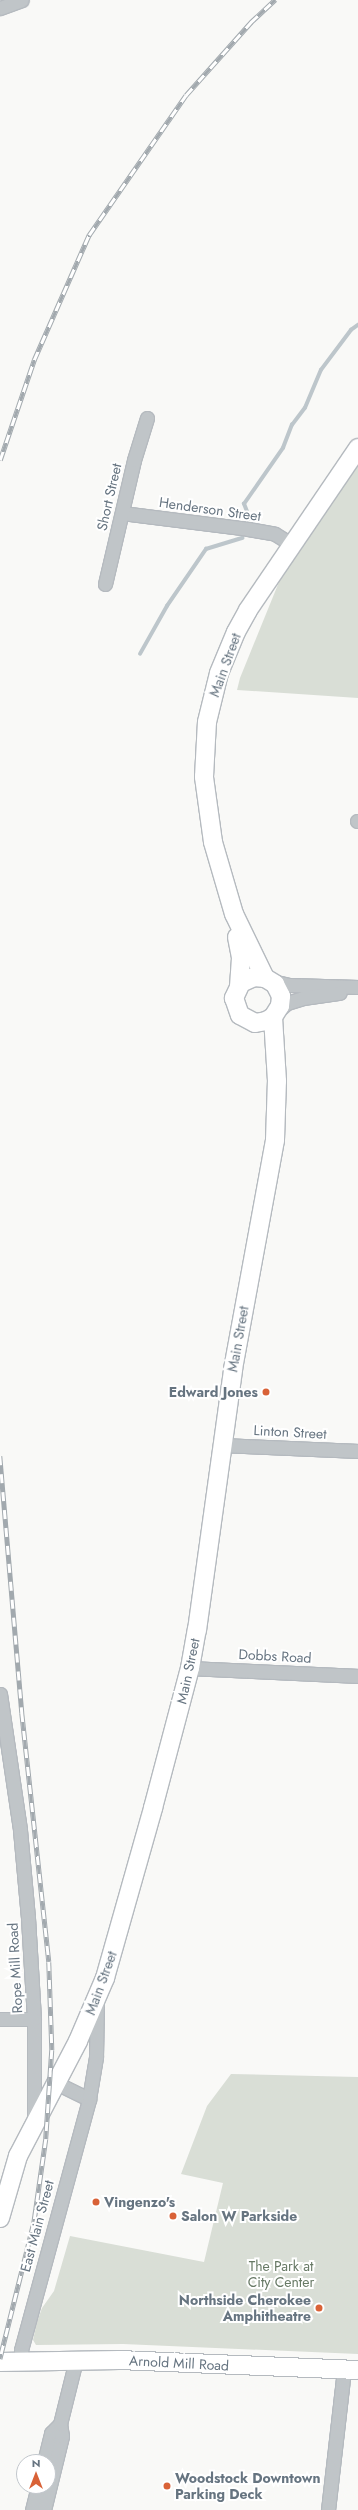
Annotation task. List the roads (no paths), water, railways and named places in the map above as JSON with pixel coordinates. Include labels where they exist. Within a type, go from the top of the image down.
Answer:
[{"type":"main road","name":"Main Street","points":[[275,1093],[269,1060],[262,1039],[253,1025],[243,1018],[235,1003],[235,994],[242,974],[241,958],[234,914],[208,818],[204,777],[207,722],[219,674],[236,632],[291,544],[358,448]]},
{"type":"main road","name":"Main Street","points":[[0,2218],[14,2166],[34,2123],[78,2041],[97,1999],[126,1906],[190,1668],[197,1630],[233,1369],[270,1170],[275,1133],[276,1014],[281,996],[268,979],[234,914]]},
{"type":"main road","points":[[239,986],[250,978],[268,979]]},
{"type":"main road","points":[[243,1018],[259,1023],[276,1014]]},
{"type":"main road","name":"Arnold Mill Road","points":[[0,2362],[76,2360],[351,2370]]},
{"type":"street","points":[[0,8],[22,0]]},
{"type":"street","name":"Short Street","points":[[105,584],[147,418]]},
{"type":"street","name":"Henderson Street","points":[[122,513],[248,529],[275,534],[291,544]]},
{"type":"street","points":[[268,979],[290,985],[358,987]]},
{"type":"street","points":[[276,1014],[287,1003],[302,998],[358,991]]},
{"type":"street","name":"Linton Street","points":[[222,1445],[358,1451]]},
{"type":"street","name":"Dobbs Road","points":[[190,1668],[358,1676]]},
{"type":"street","name":"Rope Mill Road","points":[[0,1695],[20,1830],[34,2019],[34,2123]]},
{"type":"street","name":"East Main Street","points":[[22,2361],[21,2350],[89,2099],[96,2057],[97,1999]]},
{"type":"street","points":[[0,2019],[34,2019]]},
{"type":"street","points":[[56,2083],[89,2099]]},
{"type":"street","points":[[44,2510],[62,2436],[60,2424],[76,2360]]},
{"type":"street","points":[[328,2510],[351,2370]]},
{"type":"street","points":[[46,2454],[51,2433],[60,2424]]},
{"type":"street","points":[[32,2510],[36,2494]]},
{"type":"waterway","points":[[250,519],[244,504],[283,448],[292,425],[305,408],[321,370],[351,330],[358,325]]},
{"type":"waterway","points":[[140,654],[167,606],[206,549],[242,538]]},
{"type":"railway","points":[[0,460],[34,360],[89,235],[186,95],[251,22],[275,0]]},
{"type":"railway","points":[[0,1456],[22,1713],[49,1962],[52,2050],[46,2139],[34,2223],[0,2359]]},
{"type":"place","name":"Edward Jones","points":[[266,1392]]},
{"type":"place","name":"Vingenzo's","points":[[96,2202]]},
{"type":"place","name":"Salon W Parkside","points":[[173,2216]]},
{"type":"place","name":"Northside Cherokee Amphitheatre","points":[[319,2308]]},
{"type":"place","name":"Woodstock Downtown Parking Deck","points":[[167,2486]]},
{"type":"park label","name":"The Park at City Center","points":[[281,2274]]}]
